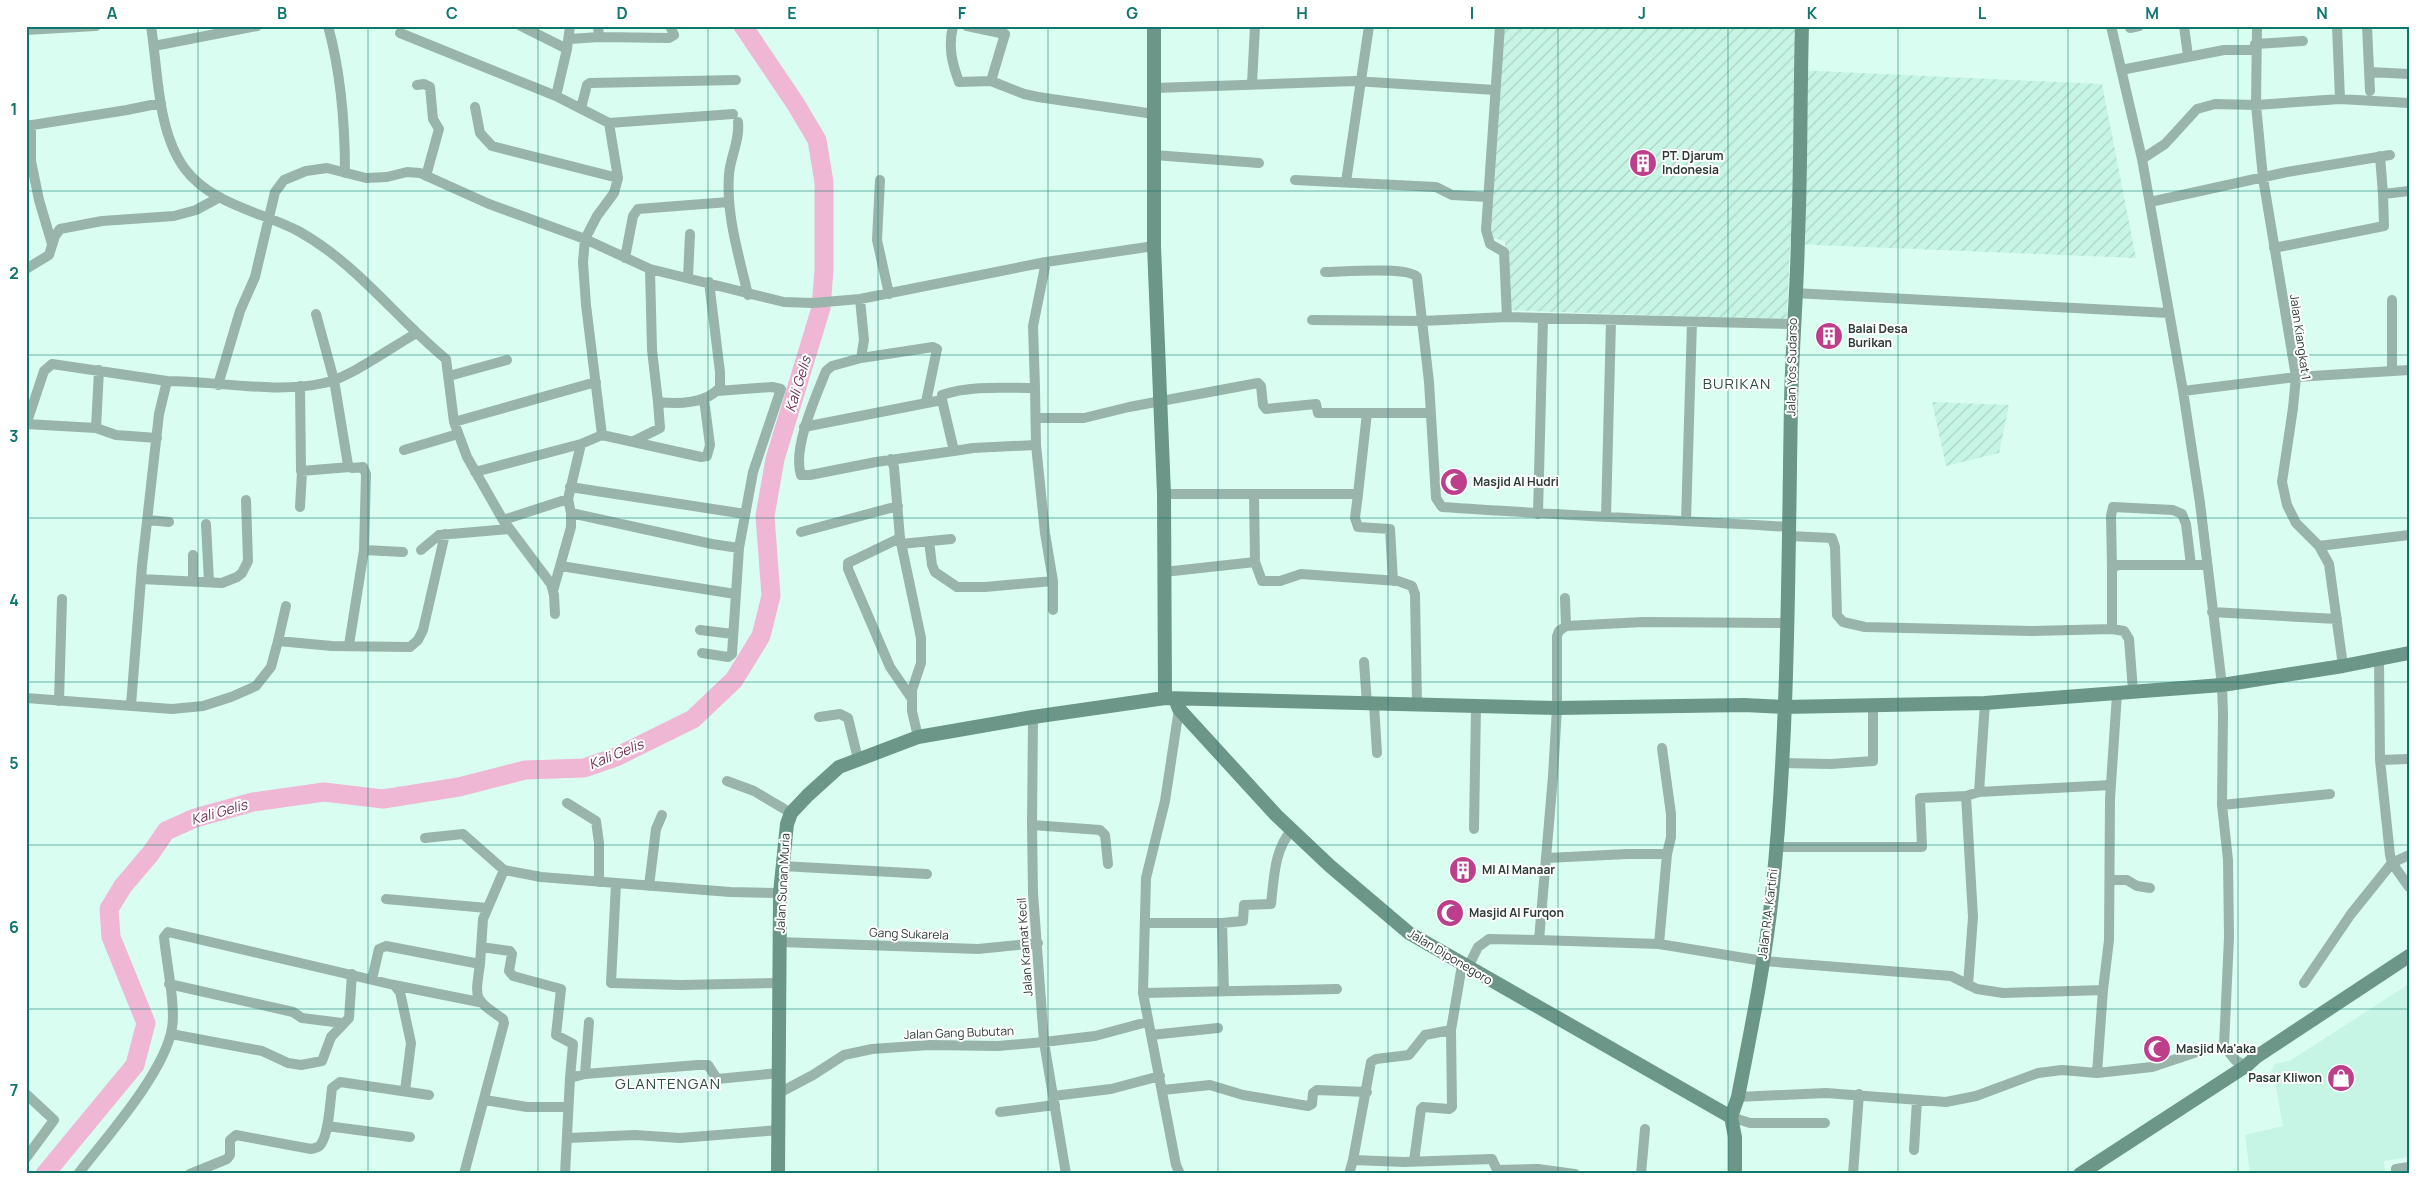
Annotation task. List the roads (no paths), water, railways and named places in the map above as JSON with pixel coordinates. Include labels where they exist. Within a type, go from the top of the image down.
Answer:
[{"type":"main road","points":[[1154,26],[1154,246],[1164,494],[1164,572],[1173,702]]},
{"type":"main road","name":"Jalan Yos Sudarso","points":[[1784,707],[1788,623],[1793,324],[1798,239],[1802,26]]},
{"type":"main road","name":"Jalan Sunan Muria","points":[[778,1174],[780,893],[787,824],[791,814],[808,795],[839,767],[918,737],[1033,717],[1173,702],[1557,708],[1744,705],[1784,707],[1873,706],[1985,703],[2222,685],[2379,660],[2409,653]]},
{"type":"main road","name":"Jalan Diponegoro","points":[[1173,702],[1292,830],[1330,866],[1409,933],[1464,967],[1699,1097],[1731,1117]]},
{"type":"main road","name":"Jalan R.A. Kartini","points":[[1731,1117],[1738,1097],[1763,961],[1772,896],[1784,707]]},
{"type":"main road","points":[[2080,1174],[2246,1066],[2352,992],[2409,956]]},
{"type":"main road","points":[[1731,1117],[1735,1137],[1734,1174]]},
{"type":"street","points":[[26,30],[96,26]]},
{"type":"street","points":[[151,26],[161,103],[169,136],[185,169],[197,182],[220,197],[302,233],[335,256],[369,284],[415,334],[446,359],[454,422],[467,457],[506,525],[545,575],[553,591]]},
{"type":"street","points":[[154,46],[257,26]]},
{"type":"street","points":[[328,26],[339,82],[345,143],[345,173]]},
{"type":"street","points":[[521,26],[568,44],[598,32],[669,38],[674,35],[670,26]]},
{"type":"street","points":[[556,96],[568,44],[570,26]]},
{"type":"street","points":[[953,26],[950,41],[951,55],[959,82],[991,81],[1031,95],[1154,114]]},
{"type":"street","points":[[967,26],[1005,34],[991,81]]},
{"type":"street","points":[[1252,84],[1255,26]]},
{"type":"street","points":[[1346,182],[1369,26]]},
{"type":"street","points":[[1500,26],[1488,196],[1487,238],[1490,244],[1504,252],[1506,318]]},
{"type":"street","points":[[2110,26],[2142,159],[2183,391],[2200,503],[2198,566]]},
{"type":"street","points":[[2184,26],[2188,56]]},
{"type":"street","name":"Jalan Kiangkat 1","points":[[2257,26],[2255,47],[2256,104],[2263,178],[2296,377],[2294,408],[2282,482],[2287,505],[2296,523],[2319,546],[2329,564],[2343,666]]},
{"type":"street","points":[[2337,26],[2340,99]]},
{"type":"street","points":[[2367,26],[2370,91]]},
{"type":"street","points":[[400,33],[556,96],[609,123],[736,118],[739,130],[728,174],[729,202],[735,242],[748,295]]},
{"type":"street","points":[[2121,70],[2224,50],[2303,41]]},
{"type":"street","points":[[2369,72],[2409,74]]},
{"type":"street","points":[[581,108],[587,85],[590,83],[736,80]]},
{"type":"street","points":[[1155,88],[1360,81],[1495,90]]},
{"type":"street","points":[[417,85],[424,84],[430,87],[433,118],[438,129],[426,176]]},
{"type":"street","points":[[2142,159],[2169,140],[2197,109],[2215,104],[2256,104],[2340,99],[2409,102]]},
{"type":"street","points":[[52,247],[32,168],[29,125],[161,103]]},
{"type":"street","points":[[475,107],[480,133],[492,146],[618,178]]},
{"type":"street","points":[[602,435],[586,304],[583,262],[585,239],[597,216],[614,193],[618,178],[615,150],[609,123]]},
{"type":"street","points":[[1154,155],[1259,163]]},
{"type":"street","points":[[2150,202],[2263,178],[2385,156],[2384,226],[2274,248]]},
{"type":"street","points":[[218,386],[240,311],[255,277],[275,192],[284,180],[306,171],[327,168],[366,178],[387,178],[407,172],[426,176],[489,204],[585,239],[650,269],[709,282],[748,295],[784,302],[813,303],[860,299],[1046,262],[1154,246]]},
{"type":"street","points":[[880,180],[877,242],[889,294]]},
{"type":"street","points":[[1295,180],[1436,187],[1452,195],[1488,196]]},
{"type":"street","points":[[2383,194],[2409,191]]},
{"type":"street","points":[[26,269],[49,255],[55,236],[60,229],[102,220],[174,216],[196,210],[220,197]]},
{"type":"street","points":[[625,258],[633,216],[638,209],[729,202]]},
{"type":"street","points":[[688,277],[690,234]]},
{"type":"street","points":[[1046,262],[1033,326],[1037,418],[1036,445],[1043,517],[1053,581],[1053,610]]},
{"type":"street","points":[[634,441],[660,428],[652,350],[650,269]]},
{"type":"street","points":[[1325,272],[1413,273],[1418,279],[1431,412],[1436,498],[1442,507],[1686,521],[1832,538],[1835,547],[1838,615],[1843,622],[1865,627],[1935,629],[2031,631],[2112,629],[2124,632],[2129,639],[2133,691]]},
{"type":"street","points":[[709,282],[720,372],[720,387],[717,391]]},
{"type":"street","points":[[1794,293],[2169,313]]},
{"type":"street","points":[[860,299],[864,340],[861,358]]},
{"type":"street","points":[[2392,300],[2392,370]]},
{"type":"street","points":[[316,314],[334,380],[345,452],[350,467]]},
{"type":"street","points":[[1538,514],[1543,318]]},
{"type":"street","points":[[1312,320],[1422,321],[1543,318],[1793,324]]},
{"type":"street","points":[[1606,517],[1611,321]]},
{"type":"street","points":[[1686,521],[1692,322]]},
{"type":"street","points":[[157,438],[116,435],[96,428],[26,425],[31,394],[44,371],[52,364],[167,381],[218,386],[300,386],[334,380],[415,334]]},
{"type":"street","points":[[926,402],[936,358],[937,349],[934,347],[861,358],[832,366],[826,371],[804,427],[798,467],[801,475],[810,475],[892,459],[973,448],[1036,445]]},
{"type":"street","points":[[449,376],[507,360]]},
{"type":"street","points":[[96,428],[99,370]]},
{"type":"street","points":[[2183,391],[2296,377],[2409,370]]},
{"type":"street","points":[[130,705],[141,579],[159,414],[167,381]]},
{"type":"street","points":[[454,422],[596,382]]},
{"type":"street","points":[[1037,418],[1084,418],[1258,384],[1261,386],[1263,405],[1266,409],[1316,404],[1318,413],[1431,412]]},
{"type":"street","points":[[300,386],[300,469],[302,472],[300,507]]},
{"type":"street","points":[[658,402],[704,399],[717,391],[772,386],[781,390],[753,472],[745,514],[739,548],[731,655],[728,657],[702,653]]},
{"type":"street","points":[[954,451],[942,395],[994,388],[1035,388]]},
{"type":"street","points":[[476,472],[582,444],[602,435],[701,457],[706,456],[710,451],[704,399]]},
{"type":"street","points":[[804,427],[942,400]]},
{"type":"street","points":[[1367,413],[1355,518],[1358,527],[1390,529],[1392,580]]},
{"type":"street","points":[[404,450],[458,434]]},
{"type":"street","points":[[554,614],[553,591],[571,527],[571,513],[568,500],[570,487],[582,444]]},
{"type":"street","points":[[892,459],[901,541],[921,638],[921,663],[912,690],[912,711],[918,737]]},
{"type":"street","points":[[302,472],[350,467],[363,468],[366,474],[364,550],[349,645]]},
{"type":"street","points":[[570,487],[745,514]]},
{"type":"street","points":[[1164,494],[1358,494]]},
{"type":"street","points":[[1254,494],[1255,562],[1259,577],[1265,582],[1280,582],[1301,574],[1392,580],[1407,583],[1414,590],[1417,705]]},
{"type":"street","points":[[141,579],[193,580],[222,583],[242,573],[248,561],[246,500]]},
{"type":"street","points":[[421,550],[436,536],[506,525],[568,500]]},
{"type":"street","points":[[801,532],[898,506]]},
{"type":"street","points":[[2112,629],[2111,516],[2113,507],[2174,510],[2182,514],[2212,612],[2222,685],[2222,805],[2228,860],[2229,927],[2224,1046],[2235,1060],[2246,1066]]},
{"type":"street","points":[[571,513],[712,544],[739,548]]},
{"type":"street","points":[[148,520],[169,522]]},
{"type":"street","points":[[206,524],[208,582]]},
{"type":"street","points":[[278,641],[332,646],[410,647],[418,640],[423,630],[445,534]]},
{"type":"street","points":[[2319,546],[2409,535]]},
{"type":"street","points":[[912,699],[890,667],[848,569],[848,564],[901,541],[951,540]]},
{"type":"street","points":[[929,541],[932,566],[935,572],[957,587],[985,587],[1053,581]]},
{"type":"street","points":[[364,550],[404,552]]},
{"type":"street","points":[[193,555],[193,580]]},
{"type":"street","points":[[1164,572],[1255,562]]},
{"type":"street","points":[[2112,568],[2118,565],[2198,566]]},
{"type":"street","points":[[561,566],[735,594]]},
{"type":"street","points":[[1565,598],[1566,626]]},
{"type":"street","points":[[59,701],[62,599]]},
{"type":"street","points":[[26,698],[172,709],[202,706],[231,697],[256,686],[271,667],[286,606]]},
{"type":"street","points":[[2212,612],[2336,619]]},
{"type":"street","points":[[1539,940],[1547,858],[1557,708],[1557,636],[1559,631],[1566,626],[1643,622],[1788,623]]},
{"type":"street","points":[[700,630],[733,634]]},
{"type":"street","points":[[2379,660],[2380,760],[2392,863],[2409,888]]},
{"type":"street","points":[[1364,662],[1377,753]]},
{"type":"street","points":[[2097,1073],[2109,940],[2111,785],[2117,694]]},
{"type":"street","points":[[1173,702],[1165,801],[1146,878],[1143,993],[1150,1036],[1164,1090],[1173,1151],[1180,1174]]},
{"type":"street","points":[[1979,792],[1985,703]]},
{"type":"street","points":[[1781,763],[1846,764],[1873,761],[1873,706]]},
{"type":"street","points":[[1474,829],[1476,707]]},
{"type":"street","points":[[819,717],[840,714],[848,718],[858,759]]},
{"type":"street","name":"Jalan Kramat Kecil","points":[[1033,717],[1033,893],[1044,1042],[1066,1174]]},
{"type":"street","points":[[1659,944],[1667,854],[1671,837],[1671,814],[1662,748]]},
{"type":"street","points":[[2380,760],[2409,759]]},
{"type":"street","points":[[727,782],[754,791],[791,814]]},
{"type":"street","points":[[1776,847],[1922,846],[1920,798],[1966,796],[1979,792],[2111,785]]},
{"type":"street","points":[[2222,805],[2330,794]]},
{"type":"street","points":[[1966,796],[1973,917],[1968,985]]},
{"type":"street","points":[[567,802],[596,821],[599,844],[598,882]]},
{"type":"street","points":[[649,886],[656,829],[662,815]]},
{"type":"street","points":[[1032,825],[1100,830],[1105,835],[1108,864]]},
{"type":"street","points":[[1145,923],[1222,923],[1243,921],[1244,905],[1272,904],[1274,873],[1283,839],[1292,830]]},
{"type":"street","points":[[425,838],[463,834],[504,870],[541,877],[616,884],[780,893]]},
{"type":"street","points":[[1547,858],[1614,854],[1667,854]]},
{"type":"street","points":[[2304,983],[2351,914],[2392,863],[2409,855]]},
{"type":"street","points":[[782,866],[927,874]]},
{"type":"street","points":[[479,1002],[476,993],[483,920],[504,870]]},
{"type":"street","points":[[2111,880],[2126,880],[2137,886],[2150,888]]},
{"type":"street","points":[[616,884],[611,983],[681,985],[780,983]]},
{"type":"street","points":[[386,899],[487,908]]},
{"type":"street","points":[[1222,923],[1224,991]]},
{"type":"street","points":[[78,1174],[135,1100],[158,1064],[171,1034],[173,1020],[164,937],[168,932],[394,985],[479,1002],[503,1019],[504,1023],[485,1100],[464,1174]]},
{"type":"street","points":[[1414,1162],[1423,1107],[1449,1109],[1452,1107],[1451,1030],[1464,967],[1478,948],[1489,939],[1659,944],[1763,961],[1951,976],[1968,985],[2004,993],[2103,990]]},
{"type":"street","name":"Gang Sukarela","points":[[780,942],[978,949],[1038,943]]},
{"type":"street","points":[[372,979],[376,955],[379,949],[386,946],[480,964]]},
{"type":"street","points":[[481,947],[510,952],[512,954],[509,971],[513,976],[561,989],[556,1035],[573,1044],[565,1174]]},
{"type":"street","points":[[171,1034],[262,1051],[288,1062],[301,1065],[324,1060],[330,1037],[347,1020],[349,1015],[352,974]]},
{"type":"street","points":[[169,984],[293,1012],[302,1018],[342,1024]]},
{"type":"street","points":[[394,985],[400,992],[410,1043],[405,1091]]},
{"type":"street","points":[[1143,993],[1337,989]]},
{"type":"street","points":[[585,1074],[589,1022]]},
{"type":"street","name":"Jalan Gang Bubutan","points":[[779,1093],[813,1076],[844,1055],[872,1049],[929,1044],[998,1046],[1044,1042],[1096,1036],[1147,1022]]},
{"type":"street","points":[[1150,1036],[1218,1028]]},
{"type":"street","points":[[1349,1174],[1367,1092],[1371,1062],[1376,1059],[1409,1055],[1425,1035],[1451,1030]]},
{"type":"street","points":[[1738,1097],[1826,1093],[1946,1102],[1976,1096],[2038,1073],[2062,1070],[2097,1073],[2152,1067],[2200,1051],[2224,1046]]},
{"type":"street","points":[[570,1078],[585,1074],[698,1065],[708,1065],[717,1079],[779,1073]]},
{"type":"street","points":[[1000,1112],[1111,1089],[1160,1076]]},
{"type":"street","points":[[190,1174],[227,1159],[230,1155],[230,1140],[232,1136],[311,1149],[322,1143],[327,1126],[332,1088],[340,1082],[429,1095]]},
{"type":"street","points":[[1164,1090],[1210,1085],[1243,1095],[1308,1106],[1312,1104],[1313,1093],[1317,1090],[1367,1092]]},
{"type":"street","points":[[26,1094],[54,1120],[27,1154]]},
{"type":"street","points":[[1854,1174],[1859,1094]]},
{"type":"street","points":[[485,1100],[527,1107],[568,1108]]},
{"type":"street","points":[[1914,1150],[1917,1100]]},
{"type":"street","points":[[1731,1117],[1750,1123],[1825,1123]]},
{"type":"street","points":[[327,1126],[410,1137]]},
{"type":"street","points":[[1641,1174],[1645,1129]]},
{"type":"street","points":[[568,1138],[635,1135],[680,1138],[779,1130]]},
{"type":"street","points":[[1353,1160],[1414,1162],[1492,1159],[1497,1170],[1538,1170],[1575,1174]]},
{"type":"street","points":[[2396,1174],[2396,1168],[2409,1167]]},
{"type":"waterway","name":"Kali Gelis","points":[[45,1174],[135,1065],[146,1023],[111,937],[109,909],[123,886],[151,853],[166,831],[195,818],[253,802],[324,792],[383,799],[459,787],[525,770],[584,768],[616,757],[693,719],[734,680],[761,636],[771,596],[765,516],[775,459],[821,308],[824,270],[824,182],[817,140],[795,103],[743,26]]},
{"type":"place","name":"PT. Djarum Indonesia","points":[[1643,163]]},
{"type":"place","name":"Balai Desa Burikan","points":[[1829,336]]},
{"type":"place","name":"Masjid Al Hudri","points":[[1454,482]]},
{"type":"place","name":"MI Al Manaar","points":[[1463,870]]},
{"type":"place","name":"Masjid Al Furqon","points":[[1450,913]]},
{"type":"place","name":"Masjid Ma'aka","points":[[2157,1049]]},
{"type":"place","name":"Pasar Kliwon","points":[[2341,1078]]},
{"type":"district","name":"BURIKAN","points":[[1737,384]]},
{"type":"district","name":"GLANTENGAN","points":[[668,1084]]}]
